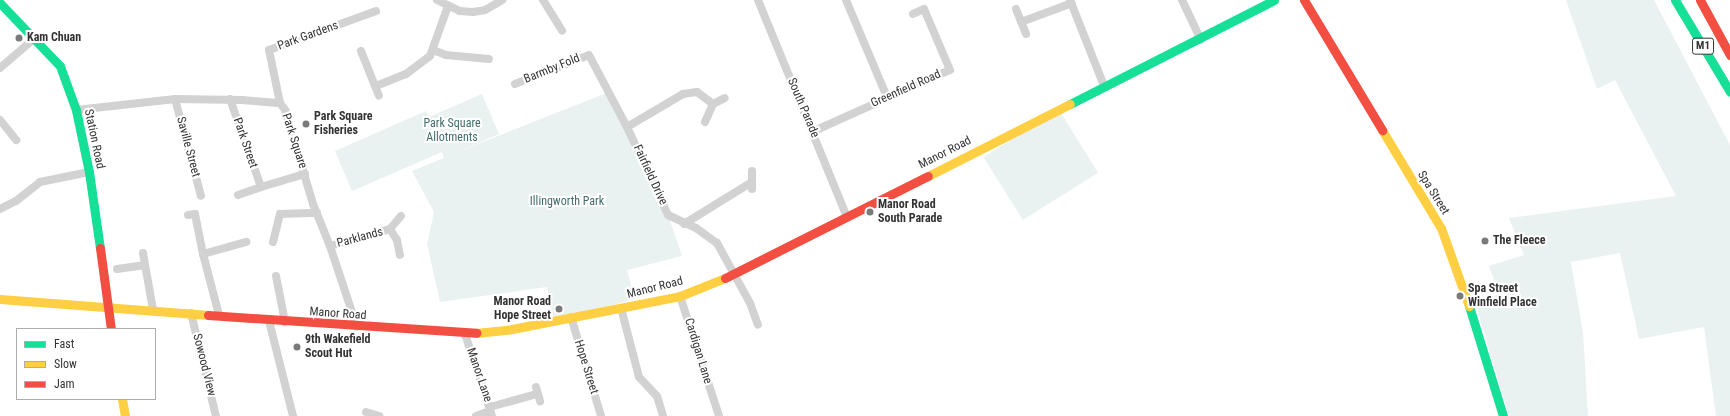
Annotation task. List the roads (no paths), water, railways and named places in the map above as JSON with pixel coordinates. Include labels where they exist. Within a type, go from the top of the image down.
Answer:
[{"type":"main road","name":"Manor Road","points":[[0,298],[219,315],[269,321],[465,334],[571,317],[680,296],[735,274],[1104,86],[1201,40],[1274,0]]},
{"type":"main road","name":"Spa Street","points":[[1304,0],[1440,228],[1455,262],[1503,416]]},
{"type":"main road","name":"M1","points":[[1675,0],[1730,92]]},
{"type":"main road","name":"M1","points":[[1700,0],[1730,55]]},
{"type":"main road","name":"Station Road","points":[[0,3],[35,38],[60,66],[76,110],[89,172],[111,328]]},
{"type":"main road","points":[[122,400],[124,416]]},
{"type":"street","points":[[437,0],[460,11],[473,12],[485,10],[502,0]]},
{"type":"street","points":[[543,0],[562,30]]},
{"type":"street","name":"South Parade","points":[[758,0],[814,131],[848,217]]},
{"type":"street","points":[[846,0],[887,97]]},
{"type":"street","points":[[1182,0],[1201,40]]},
{"type":"street","points":[[1021,22],[1071,2],[1104,86]]},
{"type":"street","points":[[376,86],[406,74],[423,62],[433,50],[448,6]]},
{"type":"street","name":"Greenfield Road","points":[[814,131],[950,70],[924,9],[913,14]]},
{"type":"street","points":[[1016,9],[1026,34]]},
{"type":"street","name":"Park Gardens","points":[[280,104],[269,50],[376,11]]},
{"type":"street","points":[[0,68],[35,38]]},
{"type":"street","points":[[433,50],[446,55],[489,59]]},
{"type":"street","points":[[361,51],[380,96]]},
{"type":"street","name":"Barmby Fold","points":[[515,84],[589,55]]},
{"type":"street","name":"Fairfield Drive","points":[[589,55],[627,126],[668,214],[684,224],[707,234],[717,243],[735,274],[758,325]]},
{"type":"street","points":[[627,126],[683,94],[697,92],[713,104]]},
{"type":"street","points":[[705,122],[713,104],[725,98]]},
{"type":"street","name":"Park Square","points":[[76,110],[174,99],[230,99],[280,104],[285,110],[317,213],[330,246],[357,327]]},
{"type":"street","name":"Saville Street","points":[[174,99],[201,196]]},
{"type":"street","name":"Park Street","points":[[230,99],[261,187]]},
{"type":"street","points":[[0,120],[16,140]]},
{"type":"street","points":[[684,224],[752,185],[752,171]]},
{"type":"street","points":[[0,209],[40,182],[89,172]]},
{"type":"street","points":[[238,195],[305,174]]},
{"type":"street","points":[[274,242],[280,214],[317,213]]},
{"type":"street","points":[[188,215],[196,214],[203,254],[219,315]]},
{"type":"street","name":"Parklands","points":[[330,246],[390,229],[401,216]]},
{"type":"street","name":"Parklands","points":[[390,229],[397,240],[400,255]]},
{"type":"street","points":[[203,254],[246,242]]},
{"type":"street","points":[[143,253],[153,310]]},
{"type":"street","points":[[117,269],[144,265]]},
{"type":"street","points":[[276,276],[285,322]]},
{"type":"street","name":"Cardigan Lane","points":[[680,296],[714,407],[719,416]]},
{"type":"street","points":[[621,308],[639,377],[657,396],[663,416]]},
{"type":"street","name":"Sowood View","points":[[191,313],[216,416]]},
{"type":"street","name":"Hope Street","points":[[571,317],[601,416]]},
{"type":"street","points":[[269,321],[292,416]]},
{"type":"street","name":"Manor Lane","points":[[465,334],[490,411]]},
{"type":"street","points":[[476,416],[538,394]]},
{"type":"street","points":[[367,411],[379,416]]},
{"type":"place","name":"Kam Chuan","points":[[19,38]]},
{"type":"place","name":"Park Square Fisheries","points":[[306,124]]},
{"type":"place","name":"Manor Road South Parade","points":[[870,212]]},
{"type":"place","name":"The Fleece","points":[[1485,241]]},
{"type":"place","name":"Spa Street Winfield Place","points":[[1460,296]]},
{"type":"place","name":"Manor Road Hope Street","points":[[559,309]]},
{"type":"place","name":"9th Wakefield Scout Hut","points":[[297,347]]},
{"type":"park label","name":"Park Square Allotments","points":[[452,131]]},
{"type":"park label","name":"Illingworth Park","points":[[567,202]]}]
